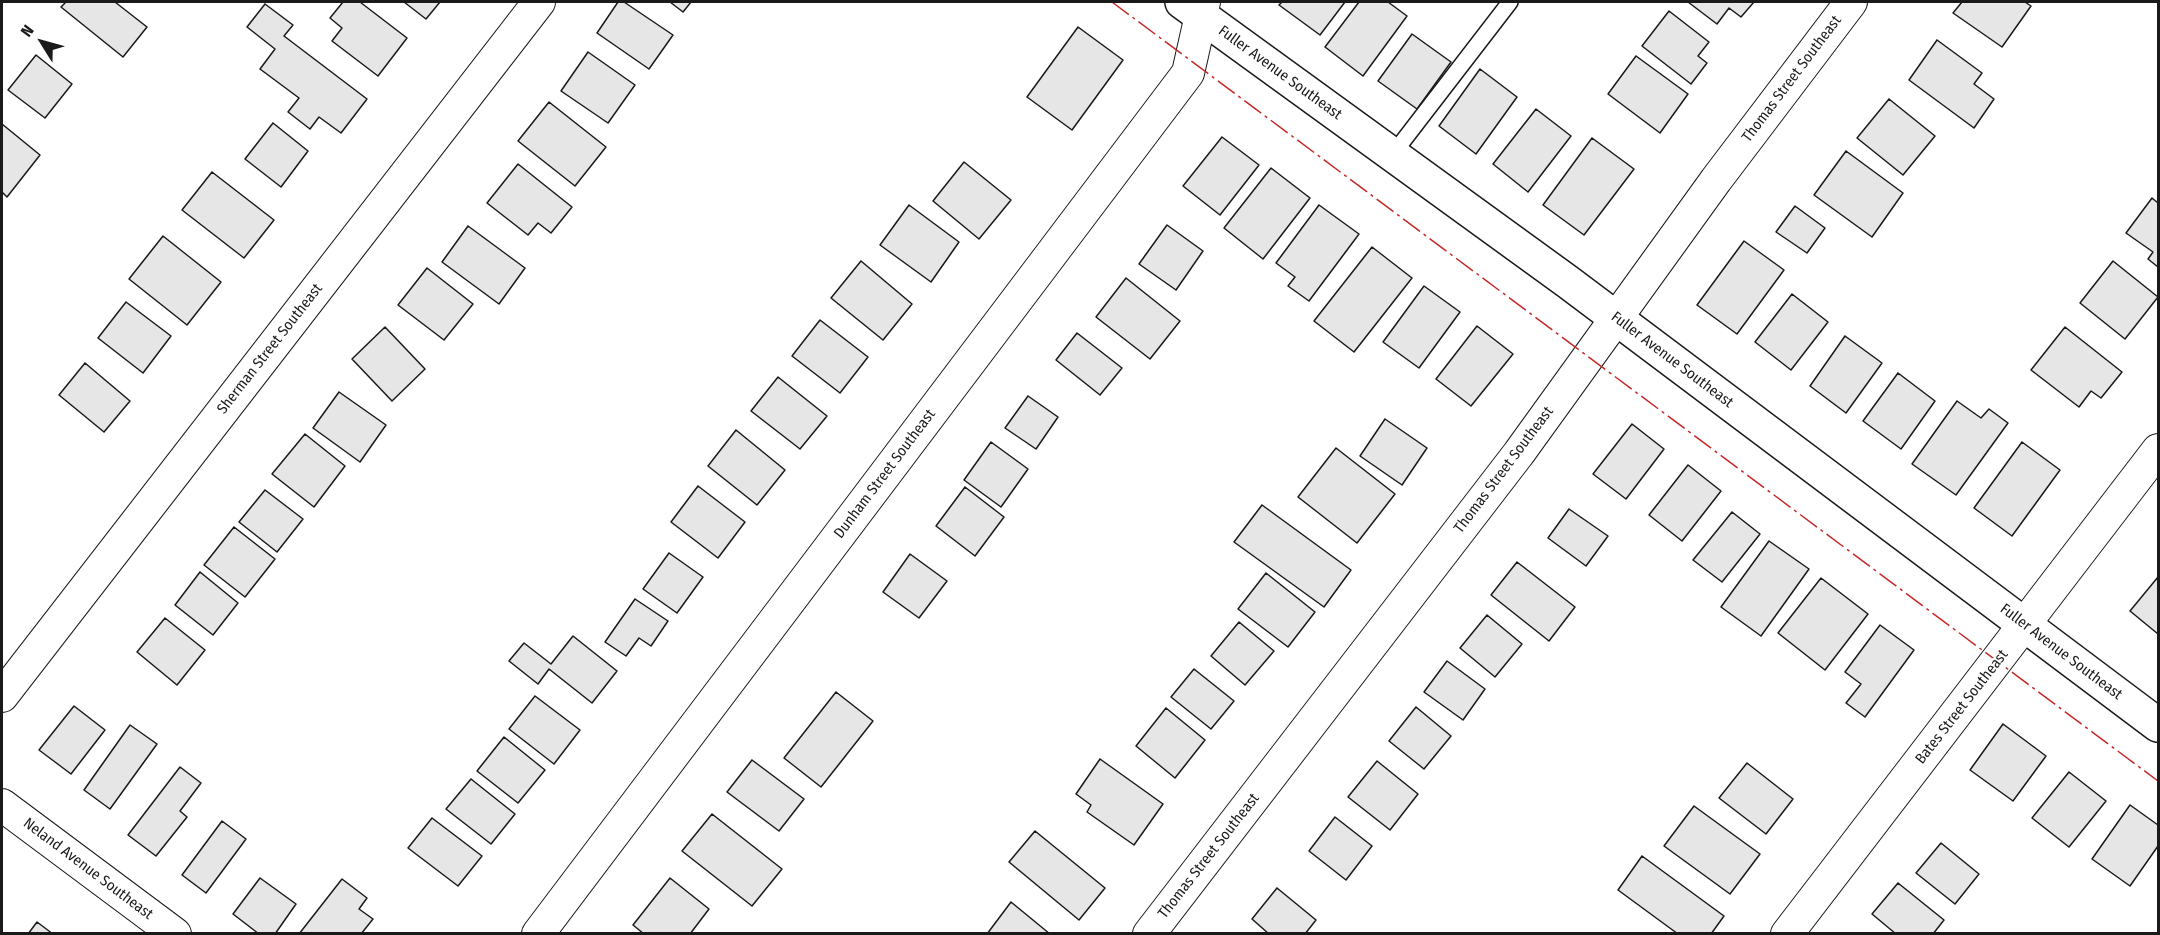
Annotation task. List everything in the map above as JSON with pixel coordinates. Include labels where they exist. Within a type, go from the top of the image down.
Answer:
[{"type":"main road","name":"Fuller Avenue Southeast","points":[[1196,7],[2026,624],[2158,725]]},
{"type":"street","name":"Sherman Street Southeast","points":[[2,696],[539,2]]},
{"type":"street","name":"Thomas Street Southeast","points":[[1149,933],[1519,453],[1716,180],[1851,2]]},
{"type":"street","name":"Dunham Street Southeast","points":[[538,933],[1188,73],[1196,7]]},
{"type":"street","name":"Bates Street Southeast","points":[[1787,933],[2158,450]]},
{"type":"street","name":"Neland Avenue Southeast","points":[[2,805],[175,933]]},
{"type":"lane","points":[[1394,154],[1510,2]]},
{"type":"building","points":[[66,2],[115,2],[147,27],[123,57],[61,7]]},
{"type":"building","points":[[343,2],[360,2],[407,38],[378,76],[332,41],[342,28],[330,18]]},
{"type":"building","points":[[404,2],[440,2],[426,19]]},
{"type":"building","points":[[618,2],[624,2],[673,35],[649,69],[597,33]]},
{"type":"building","points":[[670,2],[691,2],[683,12]]},
{"type":"building","points":[[1282,2],[1345,2],[1320,35],[1279,5]]},
{"type":"building","points":[[1359,2],[1388,2],[1407,16],[1363,76],[1325,47]]},
{"type":"building","points":[[1688,2],[1754,2],[1741,17],[1729,8],[1717,24]]},
{"type":"building","points":[[1962,2],[2025,2],[2031,6],[2002,47],[1953,13]]},
{"type":"building","points":[[265,4],[293,25],[284,36],[367,99],[341,133],[319,117],[310,129],[288,112],[299,98],[260,69],[275,49],[247,27]]},
{"type":"building","points":[[1669,11],[1709,42],[1698,56],[1707,63],[1691,84],[1642,46]]},
{"type":"building","points":[[1078,27],[1123,60],[1072,130],[1027,97]]},
{"type":"building","points":[[1412,34],[1451,62],[1417,109],[1378,81]]},
{"type":"building","points":[[1937,40],[1982,73],[1974,84],[1994,99],[1974,128],[1909,80]]},
{"type":"building","points":[[588,52],[635,85],[608,123],[561,91]]},
{"type":"building","points":[[36,55],[72,84],[45,118],[8,90]]},
{"type":"building","points":[[1636,56],[1688,94],[1660,133],[1608,94]]},
{"type":"building","points":[[1480,69],[1517,97],[1476,154],[1439,126]]},
{"type":"building","points":[[1889,99],[1935,136],[1903,175],[1857,138]]},
{"type":"building","points":[[549,102],[606,147],[575,186],[518,141]]},
{"type":"building","points":[[1536,109],[1571,136],[1528,192],[1493,164]]},
{"type":"building","points":[[273,123],[308,151],[281,187],[245,159]]},
{"type":"building","points":[[2,124],[40,155],[7,197],[2,192]]},
{"type":"building","points":[[1222,137],[1259,165],[1220,215],[1183,186]]},
{"type":"building","points":[[1592,138],[1634,169],[1584,235],[1543,205]]},
{"type":"building","points":[[1846,151],[1903,193],[1872,237],[1814,195]]},
{"type":"building","points":[[964,162],[1011,200],[979,239],[933,201]]},
{"type":"building","points":[[518,164],[572,207],[551,233],[538,223],[528,235],[487,203]]},
{"type":"building","points":[[1271,168],[1310,198],[1263,259],[1224,228]]},
{"type":"building","points":[[212,172],[274,220],[244,258],[182,210]]},
{"type":"building","points":[[2152,198],[2158,203],[2158,267],[2148,259],[2153,252],[2126,233]]},
{"type":"building","points":[[909,205],[959,242],[931,282],[880,245]]},
{"type":"building","points":[[1319,205],[1359,234],[1309,301],[1288,286],[1295,277],[1276,263]]},
{"type":"building","points":[[1795,206],[1825,228],[1807,253],[1776,232]]},
{"type":"building","points":[[1167,225],[1203,251],[1176,290],[1139,264]]},
{"type":"building","points":[[468,226],[525,268],[499,304],[442,262]]},
{"type":"building","points":[[163,236],[221,282],[187,325],[129,279]]},
{"type":"building","points":[[1744,241],[1784,270],[1737,334],[1697,305]]},
{"type":"building","points":[[1372,247],[1412,278],[1354,352],[1314,321]]},
{"type":"building","points":[[861,261],[912,304],[883,340],[831,298]]},
{"type":"building","points":[[2113,261],[2158,297],[2125,339],[2080,303]]},
{"type":"building","points":[[427,268],[473,304],[444,340],[398,305]]},
{"type":"building","points":[[1126,278],[1180,321],[1150,359],[1096,317]]},
{"type":"building","points":[[1424,286],[1460,312],[1419,368],[1383,342]]},
{"type":"building","points":[[1792,294],[1828,322],[1791,370],[1755,342]]},
{"type":"building","points":[[126,302],[171,336],[143,373],[98,338]]},
{"type":"building","points":[[820,320],[868,357],[840,393],[792,356]]},
{"type":"building","points":[[1477,326],[1513,354],[1471,406],[1436,379]]},
{"type":"building","points":[[385,327],[425,369],[392,401],[352,359]]},
{"type":"building","points":[[2065,327],[2122,372],[2101,398],[2091,391],[2079,407],[2031,370]]},
{"type":"building","points":[[1077,333],[1122,368],[1100,395],[1056,360]]},
{"type":"building","points":[[1845,336],[1882,363],[1846,413],[1810,386]]},
{"type":"building","points":[[85,363],[130,401],[104,432],[59,395]]},
{"type":"building","points":[[1898,373],[1935,401],[1901,449],[1863,421]]},
{"type":"building","points":[[778,377],[827,416],[800,449],[751,411]]},
{"type":"building","points":[[339,392],[386,425],[360,462],[313,428]]},
{"type":"building","points":[[1028,396],[1058,417],[1036,449],[1005,428]]},
{"type":"building","points":[[1957,401],[1981,418],[1989,409],[2008,423],[1956,495],[1912,464]]},
{"type":"building","points":[[1385,419],[1427,448],[1402,485],[1360,456]]},
{"type":"building","points":[[1632,424],[1664,449],[1626,499],[1593,474]]},
{"type":"building","points":[[736,430],[785,470],[757,505],[708,466]]},
{"type":"building","points":[[305,434],[345,466],[314,507],[272,474]]},
{"type":"building","points":[[991,442],[1028,469],[1001,507],[964,480]]},
{"type":"building","points":[[2022,442],[2060,470],[2012,536],[1974,508]]},
{"type":"building","points":[[1336,448],[1395,494],[1357,543],[1298,497]]},
{"type":"building","points":[[1688,465],[1721,491],[1682,541],[1649,515]]},
{"type":"building","points":[[698,486],[745,522],[718,558],[671,522]]},
{"type":"building","points":[[965,487],[1004,517],[975,556],[936,526]]},
{"type":"building","points":[[265,490],[303,519],[277,552],[239,522]]},
{"type":"building","points":[[1262,505],[1351,570],[1324,607],[1234,542]]},
{"type":"building","points":[[1569,509],[1608,536],[1586,566],[1548,538]]},
{"type":"building","points":[[1732,512],[1760,534],[1722,582],[1693,560]]},
{"type":"building","points":[[234,527],[275,559],[245,597],[204,565]]},
{"type":"building","points":[[1769,541],[1809,569],[1761,636],[1721,607]]},
{"type":"building","points":[[669,553],[703,577],[677,613],[643,589]]},
{"type":"building","points":[[910,554],[947,581],[919,618],[883,592]]},
{"type":"building","points":[[1517,562],[1575,607],[1549,641],[1491,595]]},
{"type":"building","points":[[200,572],[238,603],[213,635],[175,605]]},
{"type":"building","points":[[1266,573],[1315,612],[1288,647],[1238,609]]},
{"type":"building","points":[[2158,577],[2158,634],[2130,611]]},
{"type":"building","points":[[1821,578],[1868,614],[1825,670],[1778,633]]},
{"type":"building","points":[[635,599],[668,621],[651,646],[639,638],[626,656],[605,642]]},
{"type":"building","points":[[1487,615],[1522,644],[1495,677],[1460,648]]},
{"type":"building","points":[[165,618],[205,650],[177,685],[137,652]]},
{"type":"building","points":[[1239,622],[1274,651],[1245,685],[1211,656]]},
{"type":"building","points":[[1880,625],[1914,650],[1865,717],[1846,703],[1861,684],[1845,672]]},
{"type":"building","points":[[573,636],[617,671],[592,703],[549,669],[538,684],[509,661],[524,643],[551,664]]},
{"type":"building","points":[[1447,661],[1485,689],[1463,720],[1424,692]]},
{"type":"building","points":[[1194,669],[1234,701],[1211,729],[1171,697]]},
{"type":"building","points":[[836,692],[873,721],[821,787],[784,758]]},
{"type":"building","points":[[535,696],[580,730],[554,764],[509,729]]},
{"type":"building","points":[[74,706],[105,730],[71,774],[39,750]]},
{"type":"building","points":[[1416,707],[1451,736],[1424,769],[1389,741]]},
{"type":"building","points":[[1166,708],[1205,740],[1175,778],[1136,746]]},
{"type":"building","points":[[2003,724],[2046,756],[2013,801],[1970,770]]},
{"type":"building","points":[[130,725],[157,744],[110,809],[84,790]]},
{"type":"building","points":[[504,737],[545,770],[518,803],[477,771]]},
{"type":"building","points":[[1100,759],[1163,804],[1134,845],[1087,812],[1091,805],[1076,794]]},
{"type":"building","points":[[752,760],[804,799],[779,831],[727,792]]},
{"type":"building","points":[[1377,761],[1418,794],[1390,830],[1348,797]]},
{"type":"building","points":[[1747,763],[1793,799],[1766,834],[1719,798]]},
{"type":"building","points":[[180,767],[201,783],[180,811],[187,817],[156,856],[128,835]]},
{"type":"building","points":[[2069,772],[2106,801],[2069,847],[2032,818]]},
{"type":"building","points":[[471,779],[515,814],[491,844],[446,809]]},
{"type":"building","points":[[2130,805],[2158,825],[2158,846],[2130,886],[2092,859]]},
{"type":"building","points":[[1694,806],[1760,854],[1730,894],[1664,846]]},
{"type":"building","points":[[712,814],[782,869],[752,906],[682,851]]},
{"type":"building","points":[[1335,817],[1372,846],[1346,880],[1309,851]]},
{"type":"building","points":[[432,818],[482,856],[458,886],[408,848]]},
{"type":"building","points":[[222,821],[246,839],[206,893],[182,875]]},
{"type":"building","points":[[1035,831],[1105,888],[1079,920],[1009,862]]},
{"type":"building","points":[[1941,843],[1979,874],[1955,904],[1916,873]]},
{"type":"building","points":[[1642,856],[1724,916],[1711,934],[1678,934],[1618,890]]},
{"type":"building","points":[[260,878],[296,904],[275,934],[259,934],[233,914]]},
{"type":"building","points":[[670,878],[709,909],[690,934],[644,934],[633,925]]},
{"type":"building","points":[[342,879],[367,898],[359,909],[373,919],[361,934],[299,934]]},
{"type":"building","points":[[1898,883],[1944,920],[1933,934],[1896,934],[1872,914]]},
{"type":"building","points":[[1277,888],[1316,920],[1305,934],[1269,934],[1252,919]]},
{"type":"building","points":[[1011,902],[1050,934],[987,934]]},
{"type":"building","points":[[37,922],[53,934],[28,934]]},
{"type":"power","points":[[1112,2],[2158,781]]}]
